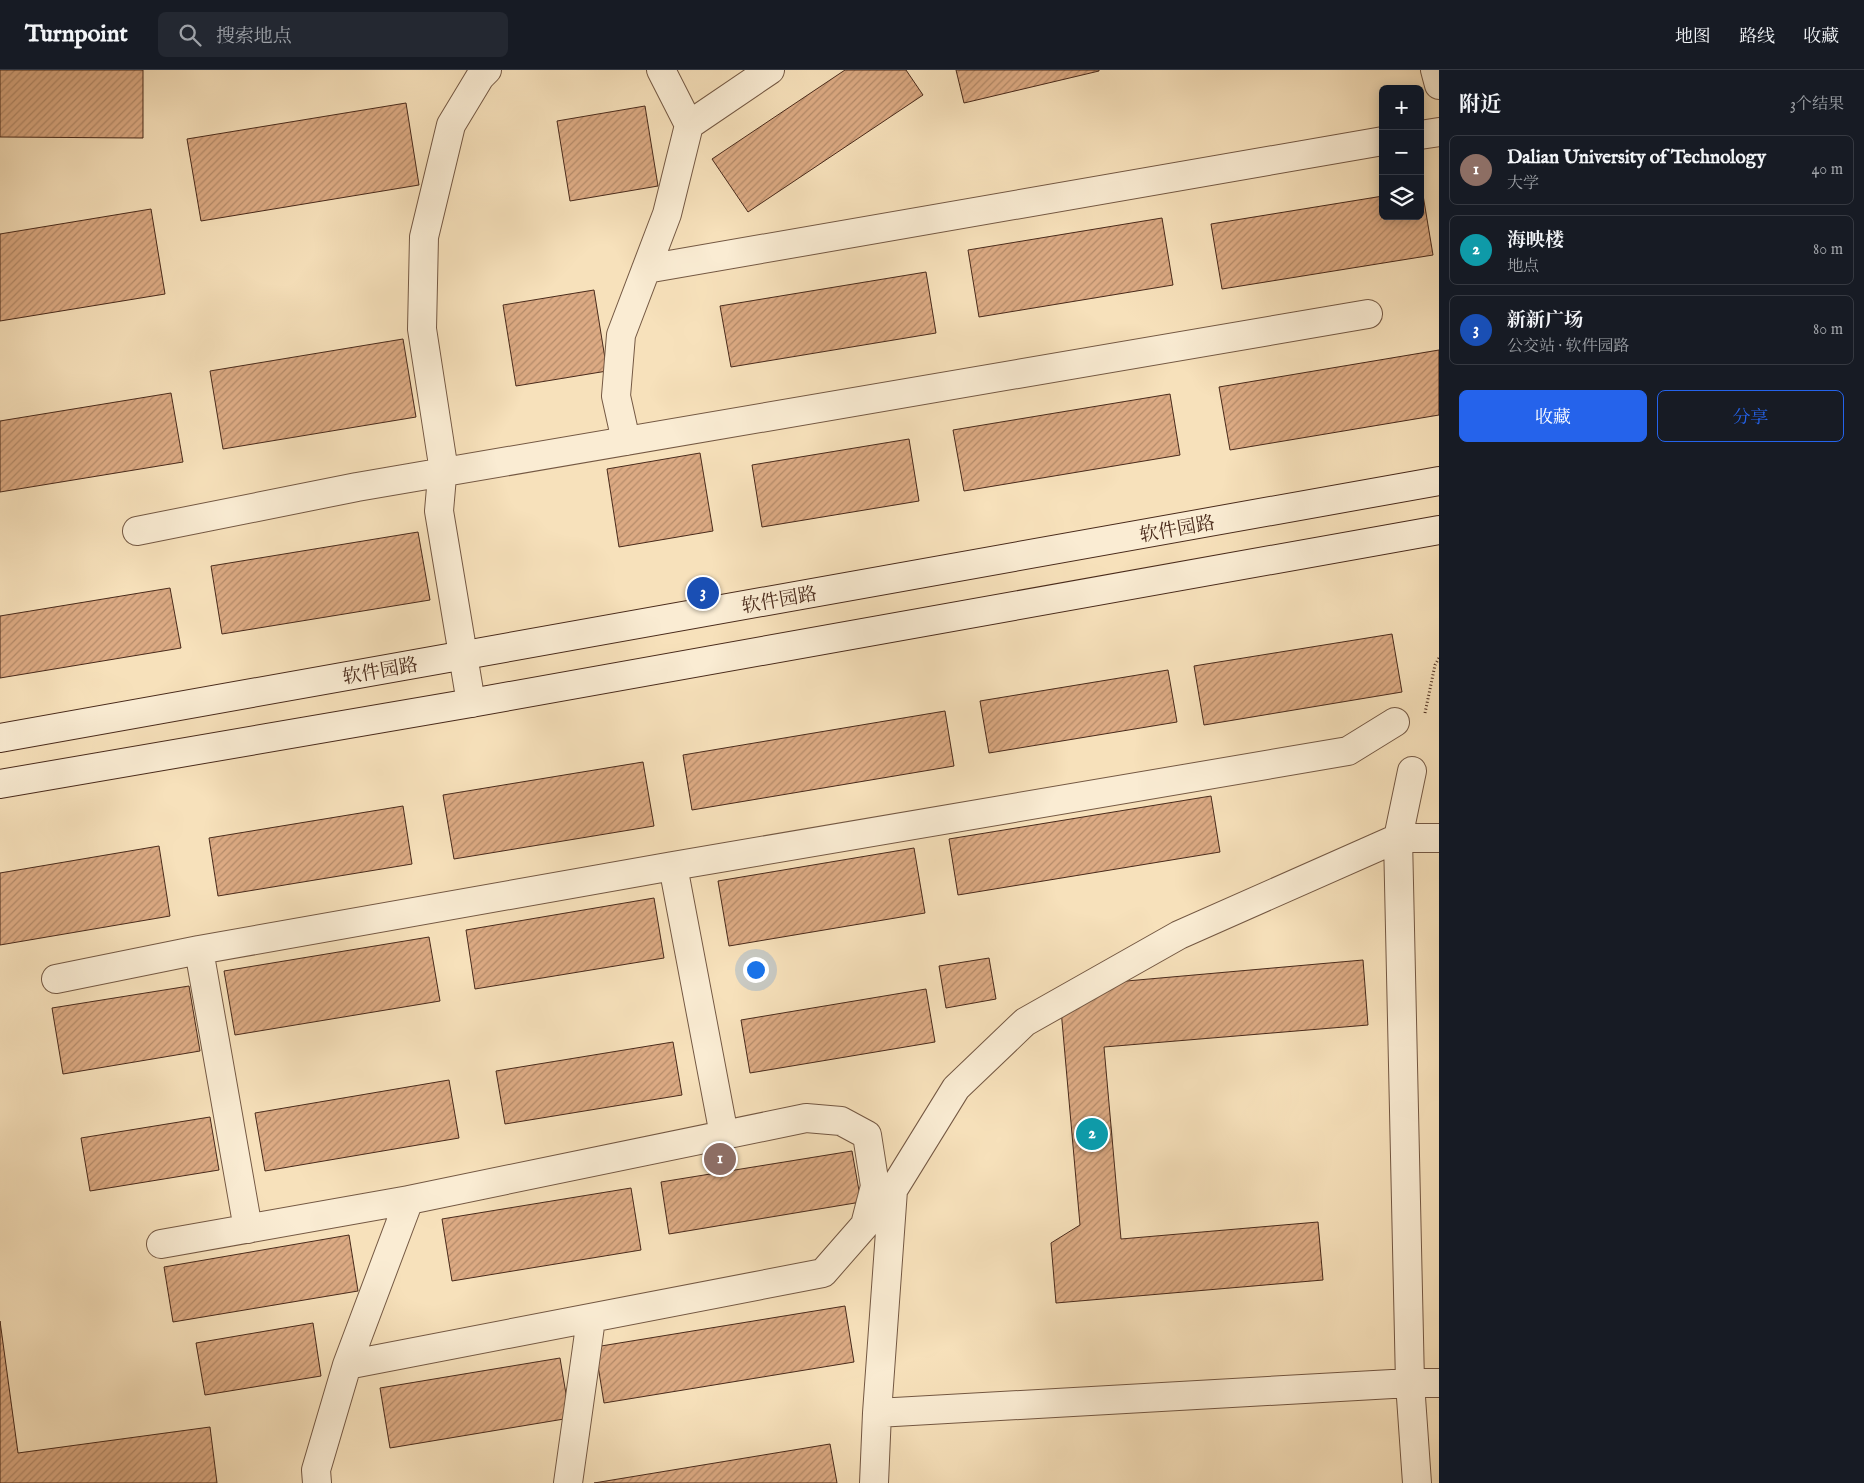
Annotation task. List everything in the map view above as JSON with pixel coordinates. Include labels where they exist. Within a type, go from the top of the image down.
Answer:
[{"type":"street","points":[[626,441],[616,396],[621,335],[667,214],[689,125],[660,70]]},
{"type":"street","points":[[689,125],[770,70]]},
{"type":"street","points":[[1435,70],[1439,85]]},
{"type":"street","points":[[471,703],[439,511],[443,465],[422,329],[424,237],[451,125],[482,72]]},
{"type":"street","points":[[1424,134],[1439,132]]},
{"type":"street","points":[[646,269],[1379,142]]},
{"type":"street","points":[[138,531],[442,472],[1368,314]]},
{"type":"street","name":"软件园路","points":[[0,738],[1439,481]]},
{"type":"street","points":[[0,784],[471,703],[1439,530]]},
{"type":"street","points":[[56,979],[199,950],[673,866],[1348,751],[1396,722]]},
{"type":"street","points":[[1412,771],[1398,838],[1410,1383],[1417,1483]]},
{"type":"street","points":[[874,1483],[876,1413],[893,1190],[956,1088],[1024,1022],[1179,935],[1398,838],[1439,838]]},
{"type":"street","points":[[673,866],[724,1135]]},
{"type":"street","points":[[199,950],[248,1229]]},
{"type":"street","points":[[161,1244],[409,1200],[806,1118],[841,1121],[867,1135],[875,1186],[865,1225],[823,1273],[347,1365]]},
{"type":"street","points":[[317,1483],[316,1470],[347,1365],[409,1200]]},
{"type":"street","points":[[568,1483],[591,1319]]},
{"type":"street","points":[[876,1413],[1410,1383],[1439,1383]]},
{"type":"building","points":[[0,70],[143,70],[143,138],[0,137]]},
{"type":"building","points":[[845,70],[906,70],[923,95],[748,212],[712,159]]},
{"type":"building","points":[[956,70],[1099,70],[1099,71],[964,103]]},
{"type":"building","points":[[406,103],[419,185],[201,221],[187,139]]},
{"type":"building","points":[[645,106],[658,186],[570,201],[557,121]]},
{"type":"building","points":[[1379,197],[1379,220],[1424,220],[1424,201],[1433,255],[1222,289],[1211,224]]},
{"type":"building","points":[[151,209],[165,294],[0,321],[0,234]]},
{"type":"building","points":[[1162,218],[1173,285],[979,317],[968,250]]},
{"type":"building","points":[[926,272],[936,333],[731,367],[720,306]]},
{"type":"building","points":[[594,290],[607,371],[516,386],[503,305]]},
{"type":"building","points":[[403,339],[416,417],[223,449],[210,371]]},
{"type":"building","points":[[1439,350],[1439,415],[1230,450],[1219,387]]},
{"type":"building","points":[[171,393],[183,462],[0,492],[0,421]]},
{"type":"building","points":[[1170,394],[1180,455],[964,491],[953,430]]},
{"type":"building","points":[[909,439],[919,501],[762,527],[752,465]]},
{"type":"building","points":[[700,453],[713,531],[619,547],[607,469]]},
{"type":"building","points":[[418,532],[430,600],[222,634],[211,566]]},
{"type":"building","points":[[170,588],[181,648],[0,678],[0,616]]},
{"type":"building","points":[[1392,634],[1402,692],[1204,725],[1194,666]]},
{"type":"building","points":[[1168,670],[1177,722],[989,753],[980,701]]},
{"type":"building","points":[[945,711],[954,766],[692,810],[683,755]]},
{"type":"building","points":[[643,762],[654,826],[454,859],[443,795]]},
{"type":"building","points":[[1211,796],[1220,852],[958,895],[949,839]]},
{"type":"building","points":[[403,806],[412,864],[218,896],[209,838]]},
{"type":"building","points":[[159,846],[170,916],[0,945],[0,873]]},
{"type":"building","points":[[914,848],[925,913],[729,946],[718,881]]},
{"type":"building","points":[[654,898],[664,958],[475,989],[466,930]]},
{"type":"building","points":[[429,937],[440,1001],[235,1035],[224,971]]},
{"type":"building","points":[[989,958],[996,999],[946,1008],[939,966]]},
{"type":"building","points":[[1363,960],[1368,1025],[1104,1047],[1121,1239],[1318,1222],[1323,1280],[1056,1303],[1051,1243],[1080,1225],[1059,987]]},
{"type":"building","points":[[189,986],[200,1051],[63,1074],[52,1008]]},
{"type":"building","points":[[926,989],[935,1042],[750,1073],[741,1020]]},
{"type":"building","points":[[673,1042],[682,1095],[505,1124],[496,1071]]},
{"type":"building","points":[[449,1080],[459,1138],[265,1171],[255,1113]]},
{"type":"building","points":[[210,1117],[219,1170],[90,1191],[81,1138]]},
{"type":"building","points":[[852,1151],[861,1202],[669,1234],[661,1182]]},
{"type":"building","points":[[631,1188],[641,1250],[452,1281],[442,1219]]},
{"type":"building","points":[[349,1235],[358,1291],[173,1322],[164,1267]]},
{"type":"building","points":[[845,1306],[854,1362],[604,1403],[595,1347]]},
{"type":"building","points":[[0,1321],[18,1453],[210,1427],[217,1483],[0,1483]]},
{"type":"building","points":[[313,1323],[321,1376],[205,1395],[196,1343]]},
{"type":"building","points":[[560,1358],[570,1418],[390,1448],[380,1388]]},
{"type":"building","points":[[830,1444],[837,1483],[594,1483]]},
{"type":"place","name":"新新广场","points":[[703,593]]},
{"type":"place","name":"海映楼","points":[[1092,1134]]},
{"type":"place","name":"Dalian University of Technology","points":[[720,1159]]}]
